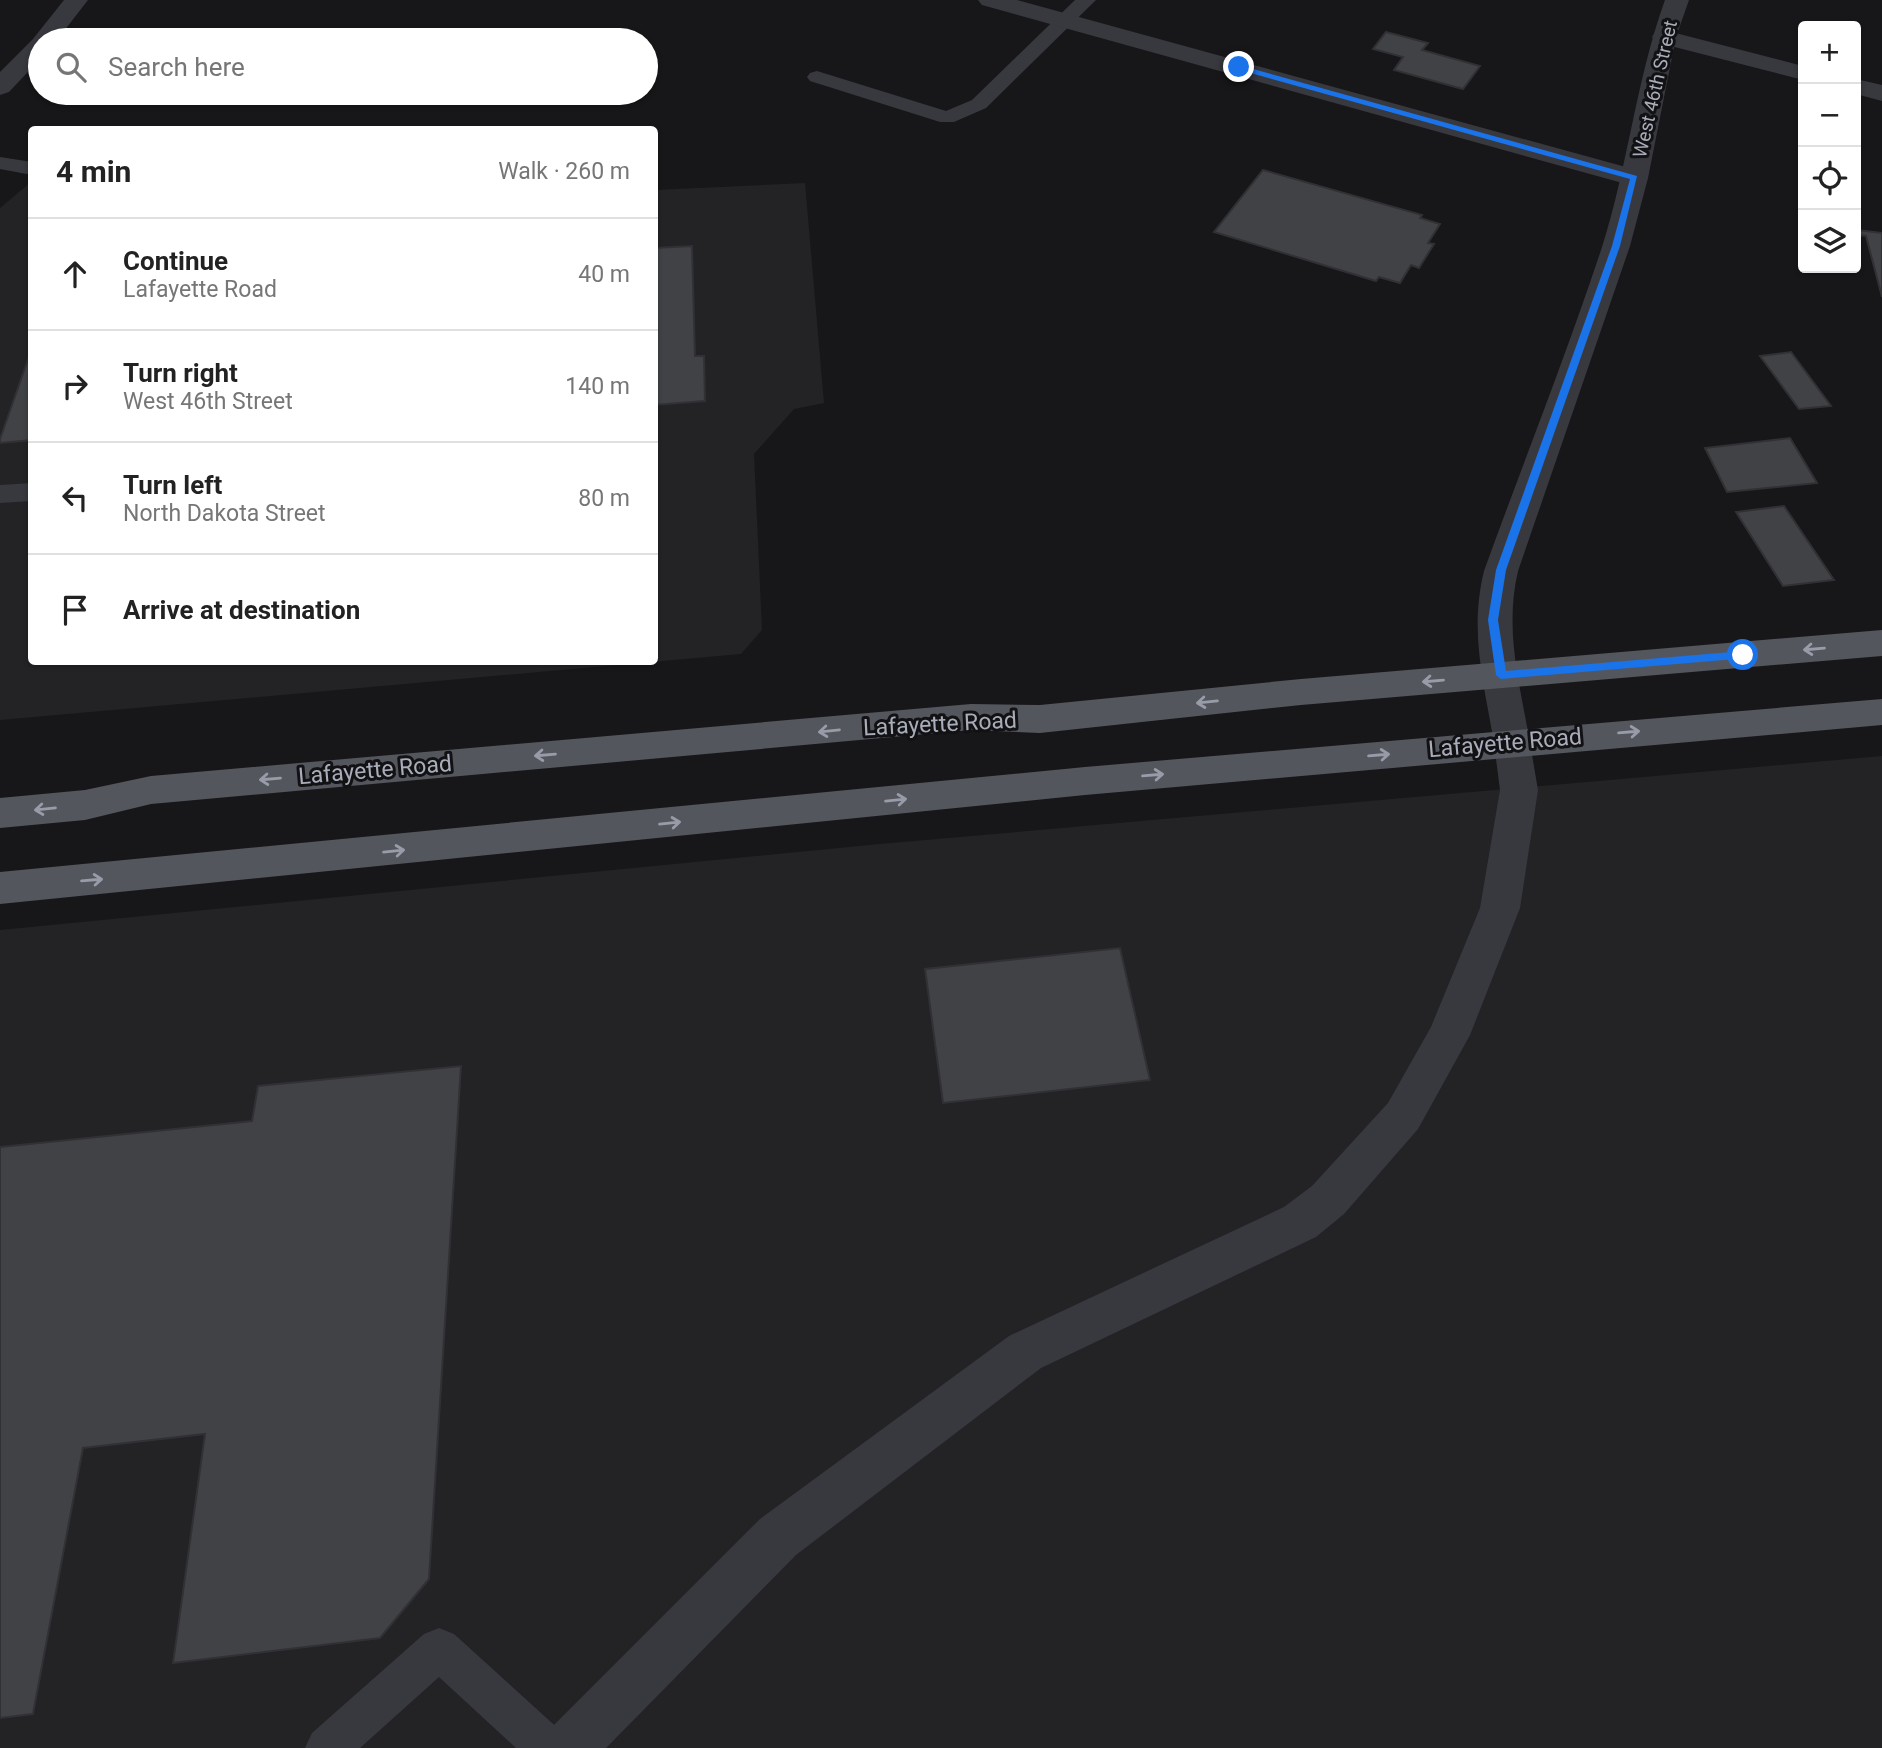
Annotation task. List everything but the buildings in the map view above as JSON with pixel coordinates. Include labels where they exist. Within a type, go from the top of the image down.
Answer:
[{"type":"main road","name":"Lafayette Road","points":[[0,813],[85,805],[150,790],[971,717],[1041,719],[1501,675],[1882,643]]},
{"type":"main road","name":"Lafayette Road","points":[[0,888],[1085,781],[1882,712]]},
{"type":"street","points":[[54,28],[76,0]]},
{"type":"street","points":[[990,0],[1634,177]]},
{"type":"street","name":"West 46th Street","points":[[569,1748],[778,1537],[1025,1352],[1300,1222],[1328,1200],[1403,1116],[1449,1035],[1500,908],[1519,790],[1493,620],[1501,570],[1616,246],[1664,37],[1677,0]]},
{"type":"street","points":[[1664,37],[1798,72]]},
{"type":"street","points":[[0,87],[28,58]]},
{"type":"street","points":[[1861,87],[1882,93]]},
{"type":"lane","points":[[817,78],[947,118],[979,104],[1086,0]]},
{"type":"lane","points":[[0,163],[28,168]]},
{"type":"lane","points":[[0,494],[28,492]]},
{"type":"lane","points":[[327,1748],[439,1649],[548,1748]]},
{"type":"shaded area","points":[[805,183],[824,403],[794,409],[754,454],[762,630],[741,654],[658,662],[658,190]]},
{"type":"shaded area","points":[[28,185],[28,665],[617,665],[0,720],[0,208]]},
{"type":"shaded area","points":[[1882,756],[1882,1748],[0,1748],[0,930],[880,844]]},
{"type":"route","points":[[1239,67],[1634,177],[1616,246],[1501,570],[1493,620],[1494,642],[1501,675],[1743,655]]}]
